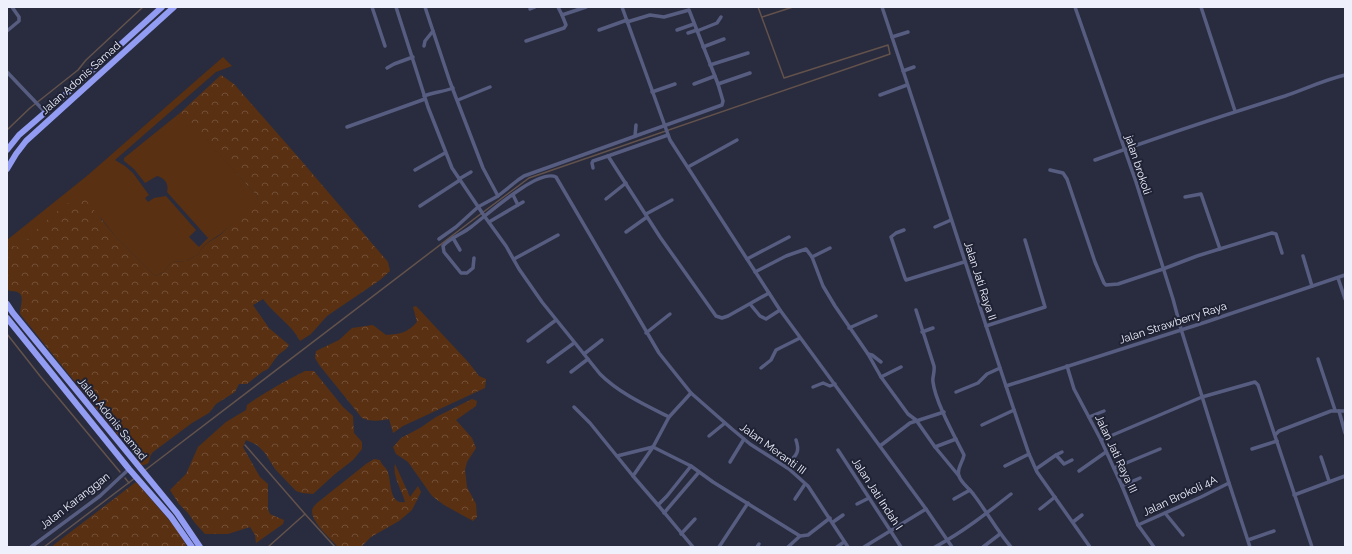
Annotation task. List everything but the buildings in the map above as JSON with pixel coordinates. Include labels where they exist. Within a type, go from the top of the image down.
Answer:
[{"type":"highway","points":[[7,150],[19,135],[162,7]]},
{"type":"highway","name":"Jalan Adonis Samad","points":[[7,169],[26,141],[174,7]]},
{"type":"highway","points":[[55,104],[61,110]]},
{"type":"highway","name":"Jalan Adonis Samad","points":[[7,304],[177,513],[196,546]]},
{"type":"highway","name":"Jalan Adonis Samad","points":[[7,318],[130,470],[196,546]]},
{"type":"street","points":[[7,31],[19,21],[19,17],[12,7]]},
{"type":"street","points":[[372,7],[384,46]]},
{"type":"street","points":[[396,7],[445,153],[460,180],[503,242],[535,292],[556,320],[609,383],[669,417]]},
{"type":"street","points":[[425,7],[483,168],[498,196]]},
{"type":"street","points":[[530,9],[535,7]]},
{"type":"street","points":[[526,41],[564,28],[566,25],[558,7]]},
{"type":"street","points":[[562,15],[586,7]]},
{"type":"street","points":[[622,7],[666,130],[688,167],[780,310],[926,509],[952,547]]},
{"type":"street","name":"Jalan Jati Raya II","points":[[882,7],[964,262],[1029,454],[1036,469],[1090,547]]},
{"type":"street","name":"jalan brokoli","points":[[1075,7],[1136,182],[1202,397],[1250,546]]},
{"type":"street","points":[[1201,7],[1235,111]]},
{"type":"street","points":[[593,168],[593,161],[608,156],[722,105],[718,84],[690,11],[687,9],[664,17],[650,15],[599,30]]},
{"type":"street","points":[[688,33],[717,23],[721,17]]},
{"type":"street","points":[[678,30],[694,24]]},
{"type":"street","points":[[424,46],[425,41],[433,31]]},
{"type":"street","points":[[892,37],[908,32]]},
{"type":"street","points":[[703,47],[724,39]]},
{"type":"street","points":[[710,65],[748,53]]},
{"type":"street","points":[[387,68],[412,56]]},
{"type":"street","points":[[903,72],[914,67]]},
{"type":"street","points":[[7,72],[45,112]]},
{"type":"street","points":[[718,84],[750,74]]},
{"type":"street","points":[[1095,160],[1235,111],[1287,95],[1328,79],[1345,75]]},
{"type":"street","points":[[694,84],[715,76]]},
{"type":"street","points":[[652,92],[675,84]]},
{"type":"street","points":[[880,95],[907,85]]},
{"type":"street","points":[[458,100],[490,87]]},
{"type":"street","points":[[347,127],[432,93],[453,88]]},
{"type":"street","points":[[635,136],[636,125]]},
{"type":"street","points":[[474,258],[473,268],[467,273],[461,273],[444,252],[442,246],[453,238],[498,196],[524,176],[635,136],[666,130]]},
{"type":"street","points":[[688,167],[737,140]]},
{"type":"street","points":[[415,170],[445,153]]},
{"type":"street","points":[[608,156],[646,215],[716,316],[719,318],[725,318],[769,293]]},
{"type":"street","points":[[1050,170],[1063,173],[1067,179],[1095,262],[1106,285],[1118,284],[1220,249],[1274,233],[1282,253]]},
{"type":"street","points":[[420,206],[471,172]]},
{"type":"street","name":"Jalan Meranti III","points":[[513,194],[533,181],[550,175],[556,177],[659,353],[691,393],[744,439],[786,467],[806,484],[833,522],[848,547]]},
{"type":"street","points":[[606,198],[626,183]]},
{"type":"street","points":[[439,239],[456,227],[513,194],[518,205]]},
{"type":"street","points":[[1185,198],[1201,194],[1220,249]]},
{"type":"street","points":[[626,232],[646,215],[672,200]]},
{"type":"street","points":[[489,222],[523,202]]},
{"type":"street","points":[[934,227],[951,220]]},
{"type":"street","points":[[904,230],[891,237],[906,280],[964,262]]},
{"type":"street","points":[[514,259],[558,235]]},
{"type":"street","points":[[747,259],[789,237]]},
{"type":"street","points":[[453,238],[460,250]]},
{"type":"street","points":[[986,326],[1045,308],[1025,240]]},
{"type":"street","points":[[812,257],[830,248]]},
{"type":"street","points":[[755,272],[774,261],[804,249],[812,257],[823,286],[849,328],[868,354],[881,377],[908,414],[916,420],[935,447],[970,490],[1000,534],[1011,547]]},
{"type":"street","points":[[1303,256],[1312,286]]},
{"type":"street","name":"Jalan Strawberry Raya","points":[[1006,386],[1345,275]]},
{"type":"street","points":[[1338,278],[1345,299]]},
{"type":"street","points":[[750,304],[760,316],[766,319],[770,318],[780,310]]},
{"type":"street","points":[[916,310],[934,366],[935,372],[933,382],[937,396],[964,455],[959,468],[958,476]]},
{"type":"street","points":[[646,333],[670,314]]},
{"type":"street","points":[[849,328],[876,316]]},
{"type":"street","points":[[528,340],[556,320]]},
{"type":"street","points":[[922,332],[933,328]]},
{"type":"street","points":[[761,368],[773,358],[776,350],[800,338]]},
{"type":"street","points":[[584,354],[602,340]]},
{"type":"street","points":[[548,362],[574,342]]},
{"type":"street","points":[[868,354],[872,355],[881,362]]},
{"type":"street","points":[[571,372],[588,359]]},
{"type":"street","points":[[1318,359],[1345,433]]},
{"type":"street","name":"Jalan Jati Raya III","points":[[1067,366],[1074,389],[1101,440],[1138,525],[1154,547]]},
{"type":"street","points":[[881,377],[901,367]]},
{"type":"street","points":[[956,392],[978,384],[987,374],[1000,368]]},
{"type":"street","points":[[1101,440],[1202,397],[1255,382],[1258,385],[1312,547]]},
{"type":"street","points":[[813,387],[822,383],[830,386],[835,384]]},
{"type":"street","points":[[633,476],[653,447],[669,417],[691,393]]},
{"type":"street","points":[[574,407],[693,547]]},
{"type":"street","points":[[982,425],[1014,410]]},
{"type":"street","points":[[1089,417],[1104,411]]},
{"type":"street","points":[[1275,435],[1279,431],[1337,411],[1345,411]]},
{"type":"street","points":[[880,446],[906,425],[916,420],[944,412]]},
{"type":"street","points":[[709,436],[725,423]]},
{"type":"street","points":[[730,462],[744,439]]},
{"type":"street","points":[[935,447],[956,439]]},
{"type":"street","points":[[786,467],[798,452],[796,440]]},
{"type":"street","points":[[1252,449],[1277,441]]},
{"type":"street","points":[[617,456],[653,447],[691,466],[800,536]]},
{"type":"street","points":[[1114,468],[1160,449]]},
{"type":"street","name":"Jalan Jati Indah I","points":[[838,450],[901,547]]},
{"type":"street","points":[[1036,469],[1062,452]]},
{"type":"street","points":[[1079,471],[1106,452]]},
{"type":"street","points":[[1005,466],[1029,454]]},
{"type":"street","points":[[1056,455],[1064,464],[1072,460]]},
{"type":"street","points":[[1321,457],[1330,482]]},
{"type":"street","points":[[658,505],[691,466]]},
{"type":"street","name":"Jalan Karanggan","points":[[31,547],[100,496],[130,470]]},
{"type":"street","points":[[664,513],[699,472]]},
{"type":"street","points":[[1294,495],[1345,476]]},
{"type":"street","points":[[1122,486],[1140,478]]},
{"type":"street","name":"Jalan Brokoli 4A","points":[[1138,525],[1229,483]]},
{"type":"street","points":[[795,499],[806,484]]},
{"type":"street","points":[[954,499],[970,490]]},
{"type":"street","points":[[935,547],[987,514],[1011,494]]},
{"type":"street","points":[[1040,509],[1055,497]]},
{"type":"street","points":[[856,504],[869,498]]},
{"type":"street","points":[[719,547],[748,503]]},
{"type":"street","points":[[864,547],[891,532],[926,509]]},
{"type":"street","points":[[1165,513],[1183,534]]},
{"type":"street","points":[[833,522],[843,515]]},
{"type":"street","points":[[1073,522],[1082,515]]},
{"type":"street","points":[[788,547],[800,536],[808,535],[830,518]]},
{"type":"street","points":[[681,534],[695,519]]},
{"type":"street","points":[[1248,540],[1274,531]]},
{"type":"street","points":[[983,547],[1000,534]]},
{"type":"street","points":[[837,547],[844,542]]},
{"type":"green space","points":[[223,57],[232,66],[216,72],[115,160],[133,173],[149,195],[145,198],[148,202],[154,198],[166,196],[196,230],[189,237],[199,247],[208,238],[167,192],[167,184],[164,180],[157,176],[145,183],[134,169],[124,161],[124,158],[181,112],[258,197],[257,201],[229,227],[205,245],[199,254],[186,261],[171,262],[164,272],[155,276],[115,236],[101,218],[61,209],[20,248],[11,249],[7,252],[7,240],[88,175]]},
{"type":"green space","points":[[221,75],[234,84],[299,158],[388,262],[390,271],[380,280],[327,316],[311,334],[300,341],[297,335],[263,299],[253,305],[269,328],[289,345],[278,355],[268,369],[247,384],[239,384],[235,392],[216,404],[209,413],[192,423],[153,452],[147,464],[140,465],[134,452],[118,435],[20,314],[22,302],[21,295],[7,289],[7,252],[12,246],[20,247],[63,206],[79,197],[85,199],[115,236],[155,276],[164,272],[171,262],[186,261],[199,254],[205,245],[220,235],[256,201],[258,197],[181,113]]},
{"type":"green space","points":[[416,306],[469,363],[479,376],[486,379],[485,388],[403,426],[393,433],[389,419],[376,421],[362,418],[320,366],[315,358],[316,351],[339,340],[352,328],[373,325],[386,335],[396,334],[410,329],[417,322],[413,307]]},
{"type":"green space","points":[[305,371],[314,371],[343,407],[353,416],[354,433],[362,442],[362,449],[353,460],[313,494],[296,491],[275,469],[265,453],[257,445],[246,440],[243,447],[260,477],[268,484],[268,509],[270,514],[284,520],[283,524],[256,543],[255,535],[250,527],[228,534],[205,534],[179,504],[170,490],[186,474],[198,447],[226,422],[246,410],[247,405]]},
{"type":"green space","points":[[472,399],[477,401],[476,406],[456,420],[472,438],[476,448],[467,462],[465,470],[467,487],[476,504],[477,517],[473,521],[444,505],[432,496],[408,462],[396,454],[393,447],[401,438],[420,428],[436,417]]},
{"type":"green space","points":[[374,459],[380,460],[387,470],[393,496],[396,500],[405,502],[396,478],[394,469],[395,464],[410,497],[418,486],[421,492],[412,510],[399,521],[371,537],[361,547],[338,547],[318,525],[313,516],[312,509],[317,503]]},
{"type":"green space","points":[[136,482],[177,529],[187,547],[51,547]]},
{"type":"waterway","points":[[7,130],[30,108],[78,70],[86,60],[143,7]]},
{"type":"waterway","points":[[144,471],[529,178],[890,54],[888,45],[784,78],[758,7]]},
{"type":"waterway","points":[[762,17],[793,7]]},
{"type":"waterway","points":[[7,334],[120,472]]},
{"type":"waterway","points":[[245,445],[305,514]]},
{"type":"waterway","points":[[125,478],[129,483]]},
{"type":"waterway","points":[[44,547],[135,478]]},
{"type":"waterway","points":[[268,547],[305,514],[335,547]]}]
